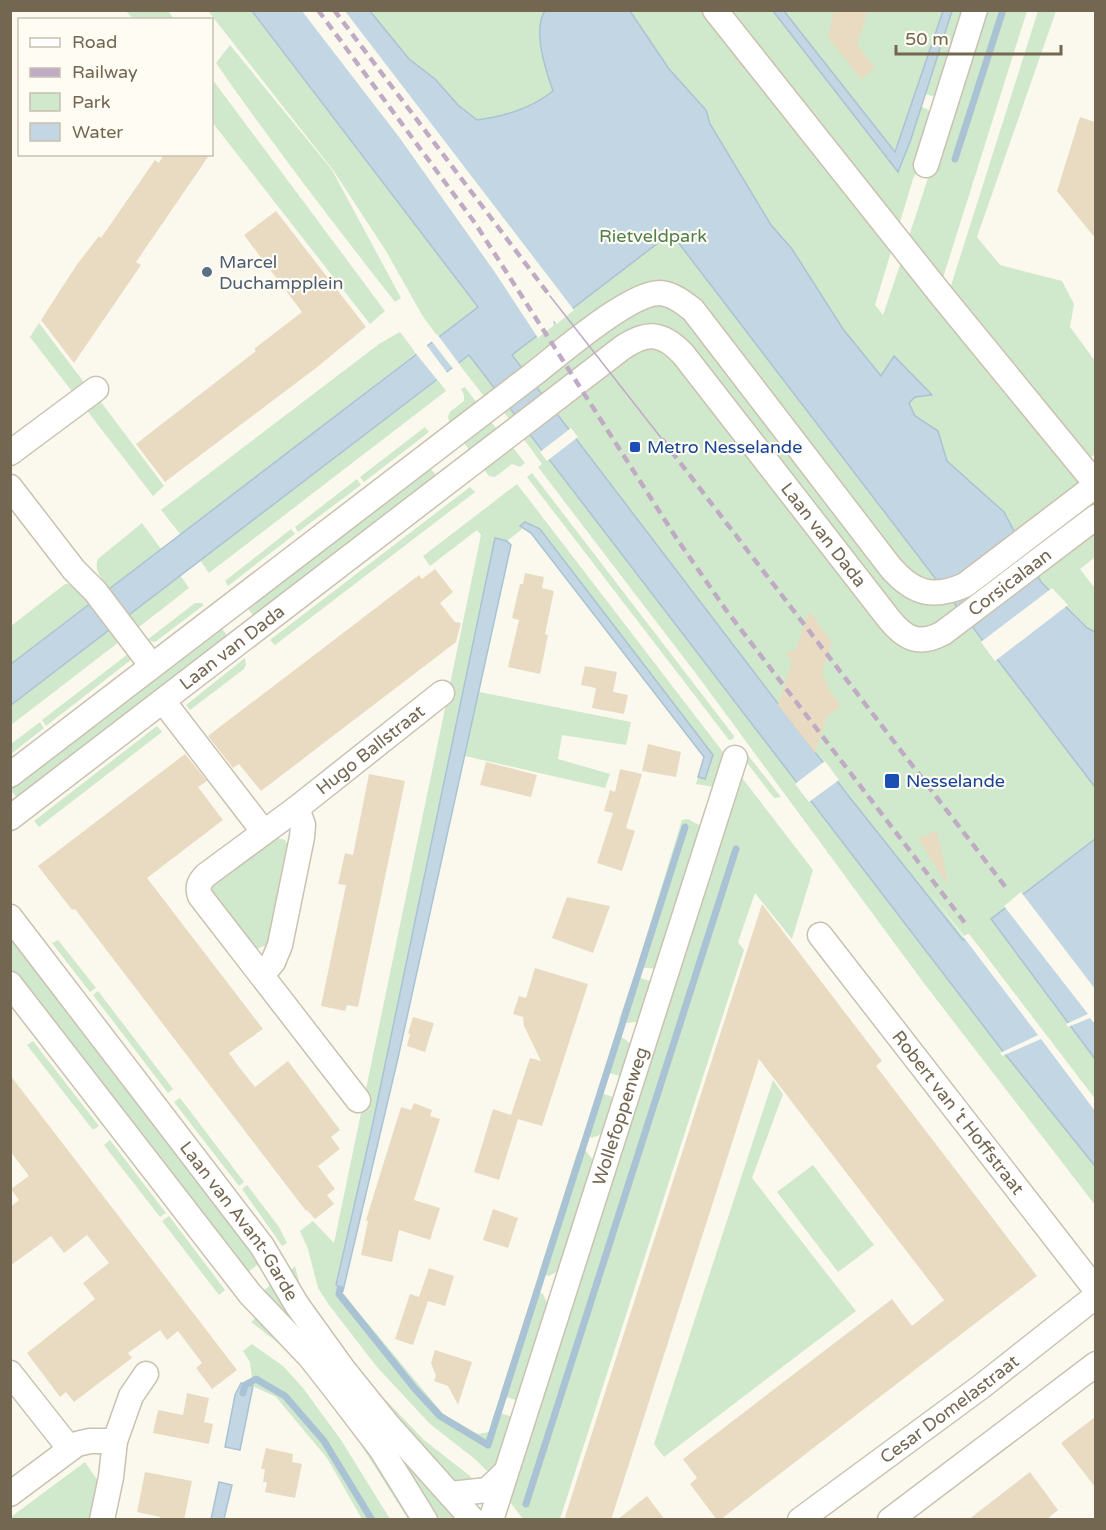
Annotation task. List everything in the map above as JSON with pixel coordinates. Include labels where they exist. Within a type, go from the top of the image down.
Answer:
[{"type":"street","points":[[714,10],[1095,484]]},
{"type":"street","points":[[926,165],[975,10]]},
{"type":"street","name":"Laan van Dada","points":[[10,775],[609,317],[638,299],[652,294],[667,294],[693,310],[891,568],[904,582],[935,592]]},
{"type":"street","points":[[599,366],[599,352],[609,317]]},
{"type":"street","name":"Laan van Dada","points":[[10,818],[637,339],[657,336],[670,342],[683,354],[895,626],[907,637],[921,639]]},
{"type":"street","points":[[10,453],[96,389]]},
{"type":"street","points":[[435,450],[455,477]]},
{"type":"street","name":"Corsicalaan","points":[[935,592],[964,585],[1095,484]]},
{"type":"street","points":[[10,487],[74,570],[95,591],[152,666]]},
{"type":"street","name":"Corsicalaan","points":[[921,639],[935,637],[964,618],[1095,517]]},
{"type":"street","name":"Hugo Ballstraat","points":[[358,1100],[200,896],[198,889],[200,881],[206,875],[297,808],[442,693]]},
{"type":"street","points":[[163,701],[263,831]]},
{"type":"street","name":"Wollefoppenweg","points":[[491,1520],[735,758]]},
{"type":"street","name":"Hugo Ballstraat","points":[[262,975],[273,962],[280,945],[302,837],[303,825],[297,808]]},
{"type":"street","name":"Laan van Avant-Garde","points":[[10,917],[262,1246],[297,1305],[343,1369],[398,1436],[473,1520]]},
{"type":"street","name":"Robert van 't Hoffstraat","points":[[820,935],[1095,1290]]},
{"type":"street","name":"Laan van Avant-Garde","points":[[10,984],[250,1294],[310,1357],[336,1390],[381,1449],[425,1520]]},
{"type":"street","name":"Cesar Domelastraat","points":[[800,1520],[982,1386],[1095,1296]]},
{"type":"street","points":[[890,1520],[1095,1364]]},
{"type":"street","points":[[10,1373],[70,1449]]},
{"type":"street","points":[[102,1520],[111,1477],[115,1441],[131,1395],[146,1374]]},
{"type":"street","points":[[10,1494],[70,1449],[85,1441],[115,1441]]},
{"type":"street","points":[[451,1494],[487,1490],[506,1472]]},
{"type":"green space","points":[[126,11],[168,11],[173,18],[132,18]]},
{"type":"green space","name":"Rietveldpark","points":[[208,11],[773,11],[898,172],[921,107],[927,109],[932,115],[875,305],[883,315],[902,259],[1095,504],[1095,557],[1080,569],[1093,586],[1096,584],[1095,1205],[923,982],[700,679],[538,467],[542,464],[492,396],[487,400],[458,363],[464,359],[443,333],[438,337],[422,315],[386,251],[333,170]]},
{"type":"green space","points":[[782,11],[944,11],[895,162]]},
{"type":"green space","points":[[952,11],[966,11],[939,95],[932,96],[925,94]]},
{"type":"green space","points":[[983,11],[1027,11],[942,281],[908,239]]},
{"type":"green space","points":[[1038,11],[1056,11],[977,237],[1000,265],[1062,281],[1074,304],[1070,327],[1095,361],[1095,454],[1091,457],[949,292]]},
{"type":"green space","points":[[230,45],[332,170],[401,298],[395,302],[259,124],[216,63]]},
{"type":"green space","points":[[213,80],[385,311],[370,324],[213,123]]},
{"type":"green space","points":[[39,323],[86,385],[74,394],[30,337]]},
{"type":"green space","points":[[400,332],[416,353],[181,535],[161,510],[379,344]]},
{"type":"green space","points":[[437,379],[446,391],[209,573],[200,560]]},
{"type":"green space","points":[[465,387],[479,406],[451,428],[448,417],[450,412],[464,401],[461,389]]},
{"type":"green space","points":[[98,398],[164,486],[153,496],[85,408]]},
{"type":"green space","points":[[488,418],[500,433],[473,455],[461,439]]},
{"type":"green space","points":[[425,427],[429,432],[364,482],[360,477]]},
{"type":"green space","points":[[511,445],[525,463],[520,467],[512,464],[495,477],[489,476],[482,467]]},
{"type":"green space","points":[[424,468],[435,473],[434,480],[256,619],[245,605]]},
{"type":"green space","points":[[532,473],[734,736],[733,739],[729,740],[527,477]]},
{"type":"green space","points":[[357,479],[361,485],[298,532],[295,527]]},
{"type":"green space","points":[[517,484],[726,756],[714,787],[696,784],[698,777],[705,779],[713,755],[540,529],[524,522],[520,526],[522,529],[507,541],[495,538],[371,1132],[336,1285],[443,1414],[478,1434],[489,1432],[495,1411],[515,1418],[501,1463],[491,1475],[475,1459],[430,1424],[377,1367],[318,1288],[308,1249],[300,1231],[313,1221],[334,1243],[481,535],[477,530],[430,566],[423,556]]},
{"type":"green space","points":[[470,487],[475,492],[275,645],[270,640]]},
{"type":"green space","points":[[142,523],[161,549],[110,589],[98,572],[98,559]]},
{"type":"green space","points":[[291,529],[295,534],[228,586],[225,581]]},
{"type":"green space","points":[[180,575],[189,588],[139,627],[129,614]]},
{"type":"green space","points":[[65,584],[69,584],[82,593],[89,604],[11,664],[11,626]]},
{"type":"green space","points":[[195,603],[204,605],[155,642],[147,640]]},
{"type":"green space","points":[[219,625],[230,639],[19,801],[11,790],[11,785]]},
{"type":"green space","points":[[109,630],[119,642],[11,725],[11,705]]},
{"type":"green space","points":[[128,654],[132,659],[46,726],[42,720]]},
{"type":"green space","points":[[245,658],[244,669],[190,710],[186,705]]},
{"type":"green space","points":[[479,692],[631,722],[626,745],[562,735],[558,759],[610,774],[605,788],[465,756]]},
{"type":"green space","points":[[40,722],[44,728],[11,754],[11,744]]},
{"type":"green space","points":[[157,726],[162,732],[39,827],[34,821]]},
{"type":"green space","points":[[744,750],[781,797],[774,798],[744,759]]},
{"type":"green space","points":[[738,776],[743,779],[813,870],[792,939],[755,893],[738,942],[744,950],[560,1519],[523,1519],[507,1498]]},
{"type":"green space","points":[[688,819],[699,825],[702,830],[658,969],[637,967],[682,820]]},
{"type":"green space","points":[[274,837],[285,840],[289,847],[273,936],[267,945],[256,949],[210,890],[213,884]]},
{"type":"green space","points":[[11,927],[264,1260],[244,1275],[11,970]]},
{"type":"green space","points":[[58,940],[96,988],[90,992],[52,943]]},
{"type":"green space","points":[[634,976],[653,982],[641,1021],[628,1023],[619,1020]]},
{"type":"green space","points":[[98,991],[173,1089],[168,1093],[93,995]]},
{"type":"green space","points":[[617,1036],[625,1039],[632,1046],[623,1077],[606,1072]]},
{"type":"green space","points":[[33,1041],[99,1126],[93,1130],[27,1045]]},
{"type":"green space","points":[[773,1080],[783,1094],[752,1178],[856,1311],[664,1457],[654,1444]]},
{"type":"green space","points":[[598,1092],[616,1098],[604,1133],[592,1138],[585,1133]]},
{"type":"green space","points":[[180,1098],[244,1182],[239,1186],[174,1102]]},
{"type":"green space","points":[[110,1140],[166,1213],[160,1217],[104,1145]]},
{"type":"green space","points":[[578,1150],[586,1151],[595,1163],[562,1269],[549,1276],[539,1273]]},
{"type":"green space","points":[[813,1165],[874,1245],[838,1272],[777,1192]]},
{"type":"green space","points":[[247,1185],[279,1227],[287,1243],[282,1246],[242,1189]]},
{"type":"green space","points":[[169,1216],[225,1290],[219,1295],[162,1221]]},
{"type":"green space","points":[[295,1266],[300,1285],[312,1308],[378,1392],[424,1440],[470,1476],[475,1483],[453,1485],[362,1385],[322,1331],[304,1302],[288,1273]]},
{"type":"green space","points":[[274,1282],[462,1519],[434,1519],[260,1294]]},
{"type":"green space","points":[[534,1290],[543,1294],[549,1307],[519,1401],[500,1395]]},
{"type":"green space","points":[[257,1316],[295,1348],[417,1519],[408,1519],[344,1418],[295,1356],[251,1322]]},
{"type":"green space","points":[[252,1344],[283,1366],[303,1388],[341,1440],[390,1519],[362,1519],[327,1458],[276,1397],[253,1386],[250,1362],[243,1351]]},
{"type":"green space","points":[[85,1462],[98,1481],[90,1519],[11,1520],[11,1517]]},
{"type":"water","points":[[252,11],[370,11],[409,59],[435,79],[458,105],[477,120],[517,111],[553,91],[540,39],[541,19],[545,11],[630,11],[669,69],[706,110],[710,124],[771,225],[792,249],[843,329],[881,376],[894,356],[932,395],[915,397],[909,403],[915,416],[938,431],[947,461],[1004,512],[1041,582],[1087,628],[1095,632],[1095,787],[671,233],[512,355],[847,794],[963,940],[968,937],[1095,1105],[1095,1166],[1005,1054],[469,355],[11,705],[11,664],[478,307]]},
{"type":"water","points":[[773,11],[784,11],[895,152],[943,11],[952,11],[910,142],[898,172]]},
{"type":"water","points":[[525,522],[540,529],[713,755],[705,779],[698,777],[704,757],[531,533],[520,526]]},
{"type":"water","points":[[495,538],[507,541],[511,545],[398,1058],[343,1291],[336,1285],[371,1132]]},
{"type":"water","points":[[1095,839],[1095,1059],[991,919]]},
{"type":"water","points":[[241,1383],[253,1386],[240,1450],[225,1447],[235,1395]]},
{"type":"water","points":[[219,1482],[232,1485],[224,1519],[211,1519]]},
{"type":"pier","points":[[302,11],[345,11],[574,310],[557,324],[553,320],[554,325],[538,338],[494,271],[399,137]]},
{"type":"pier","points":[[437,334],[460,365],[454,370],[430,339]]},
{"type":"pier","points":[[425,343],[448,374],[438,381],[414,351]]},
{"type":"pier","points":[[571,428],[578,437],[547,461],[540,452]]},
{"type":"pier","points":[[1052,588],[1068,605],[995,661],[981,642]]},
{"type":"pier","points":[[825,761],[839,780],[809,802],[795,784]]},
{"type":"pier","points":[[927,889],[964,936],[970,935],[1096,1100],[1095,1111],[1041,1039],[1002,1056],[1000,1053],[1038,1035]]},
{"type":"pier","points":[[1021,892],[1095,989],[1095,1024],[1090,1018],[1068,1027],[1066,1024],[1088,1014],[1004,906]]},
{"type":"building","points":[[834,10],[868,10],[857,45],[875,68],[861,79],[828,37]]},
{"type":"building","points":[[1080,117],[1095,122],[1095,238],[1057,191]]},
{"type":"building","points":[[163,156],[209,156],[136,262],[141,265],[74,363],[41,320],[76,266],[99,236],[101,238],[155,160],[159,163]]},
{"type":"building","points":[[276,211],[366,327],[316,368],[165,482],[136,444],[256,351],[254,349],[302,312],[244,235]]},
{"type":"building","points":[[435,569],[453,592],[440,603],[455,622],[461,623],[456,642],[261,791],[239,764],[233,768],[208,736],[419,575],[422,579]]},
{"type":"building","points":[[525,573],[544,577],[542,588],[554,591],[540,674],[508,667],[519,620],[512,618]]},
{"type":"building","points":[[809,611],[832,642],[822,672],[829,690],[841,706],[827,717],[815,753],[778,705],[792,662],[786,654],[796,649]]},
{"type":"building","points":[[585,666],[617,672],[613,692],[628,695],[624,714],[592,708],[596,688],[581,685]]},
{"type":"building","points":[[648,744],[681,752],[676,777],[642,771]]},
{"type":"building","points":[[185,754],[207,781],[198,787],[223,820],[147,878],[263,1029],[229,1053],[239,1067],[255,1087],[288,1061],[340,1130],[331,1137],[340,1149],[318,1166],[335,1189],[327,1195],[334,1204],[315,1219],[306,1211],[75,909],[72,910],[38,866]]},
{"type":"building","points":[[486,762],[537,775],[531,797],[480,785]]},
{"type":"building","points":[[620,769],[642,774],[626,828],[635,831],[622,871],[597,863],[613,813],[604,811],[610,790],[615,792]]},
{"type":"building","points":[[369,774],[405,781],[358,1007],[347,1005],[345,1011],[321,1006],[346,885],[338,884],[345,853],[353,855]]},
{"type":"building","points":[[937,831],[948,882],[946,883],[918,838]]},
{"type":"building","points":[[567,897],[610,906],[593,953],[552,938]]},
{"type":"building","points":[[762,904],[882,1061],[876,1066],[1037,1276],[720,1520],[717,1520],[690,1484],[697,1478],[683,1459],[892,1299],[912,1326],[944,1300],[759,1059],[611,1520],[564,1520]]},
{"type":"building","points":[[535,968],[588,984],[542,1126],[518,1119],[499,1180],[474,1172],[493,1109],[511,1115],[530,1058],[541,1061],[524,1026],[523,1017],[513,1014],[519,996],[526,998]]},
{"type":"building","points":[[413,1017],[434,1023],[425,1052],[407,1046]]},
{"type":"building","points":[[10,1075],[237,1370],[212,1389],[196,1368],[202,1363],[178,1331],[167,1340],[160,1330],[128,1353],[132,1358],[74,1402],[66,1392],[60,1397],[27,1353],[95,1299],[83,1283],[109,1263],[87,1235],[64,1253],[51,1236],[10,1266],[10,1207],[19,1200],[11,1189],[29,1176],[10,1151]]},
{"type":"building","points":[[414,1103],[432,1110],[430,1116],[440,1119],[414,1200],[440,1208],[430,1240],[399,1230],[392,1262],[361,1255],[368,1221],[366,1220],[401,1107],[411,1110]]},
{"type":"building","points":[[493,1209],[518,1218],[508,1248],[483,1240]]},
{"type":"building","points":[[429,1268],[454,1276],[445,1306],[428,1301],[413,1345],[395,1339],[410,1294],[419,1297]]},
{"type":"building","points":[[435,1350],[472,1362],[458,1405],[448,1386],[434,1381],[436,1376],[431,1363]]},
{"type":"building","points":[[187,1393],[209,1398],[204,1422],[213,1424],[209,1444],[153,1433],[158,1410],[183,1415]]},
{"type":"building","points":[[1095,1417],[1095,1487],[1061,1443]]},
{"type":"building","points":[[266,1448],[293,1454],[292,1462],[302,1464],[295,1498],[265,1492],[267,1482],[263,1482],[265,1469],[261,1469]]},
{"type":"building","points":[[145,1472],[192,1481],[184,1520],[159,1520],[160,1517],[137,1512]]},
{"type":"building","points":[[1030,1472],[1058,1510],[1046,1520],[968,1520]]},
{"type":"building","points":[[647,1496],[665,1520],[617,1520]]},
{"type":"waterway","points":[[955,159],[1003,10]]},
{"type":"waterway","points":[[340,1289],[339,1294],[415,1389],[440,1416],[488,1445],[685,827]]},
{"type":"waterway","points":[[526,1504],[736,849]]},
{"type":"waterway","points":[[243,1393],[245,1385],[256,1379],[285,1396],[324,1441],[372,1520]]},
{"type":"tram line","points":[[550,296],[662,439]]},
{"type":"railway","points":[[318,10],[475,223],[677,539],[726,610],[965,923]]},
{"type":"railway","points":[[334,10],[550,296]]},
{"type":"railway","points":[[662,439],[1007,889]]},
{"type":"place","name":"Marcel Duchampplein","points":[[207,272]]},
{"type":"place","name":"Metro Nesselande","points":[[635,447]]},
{"type":"place","name":"Nesselande","points":[[892,781]]}]
